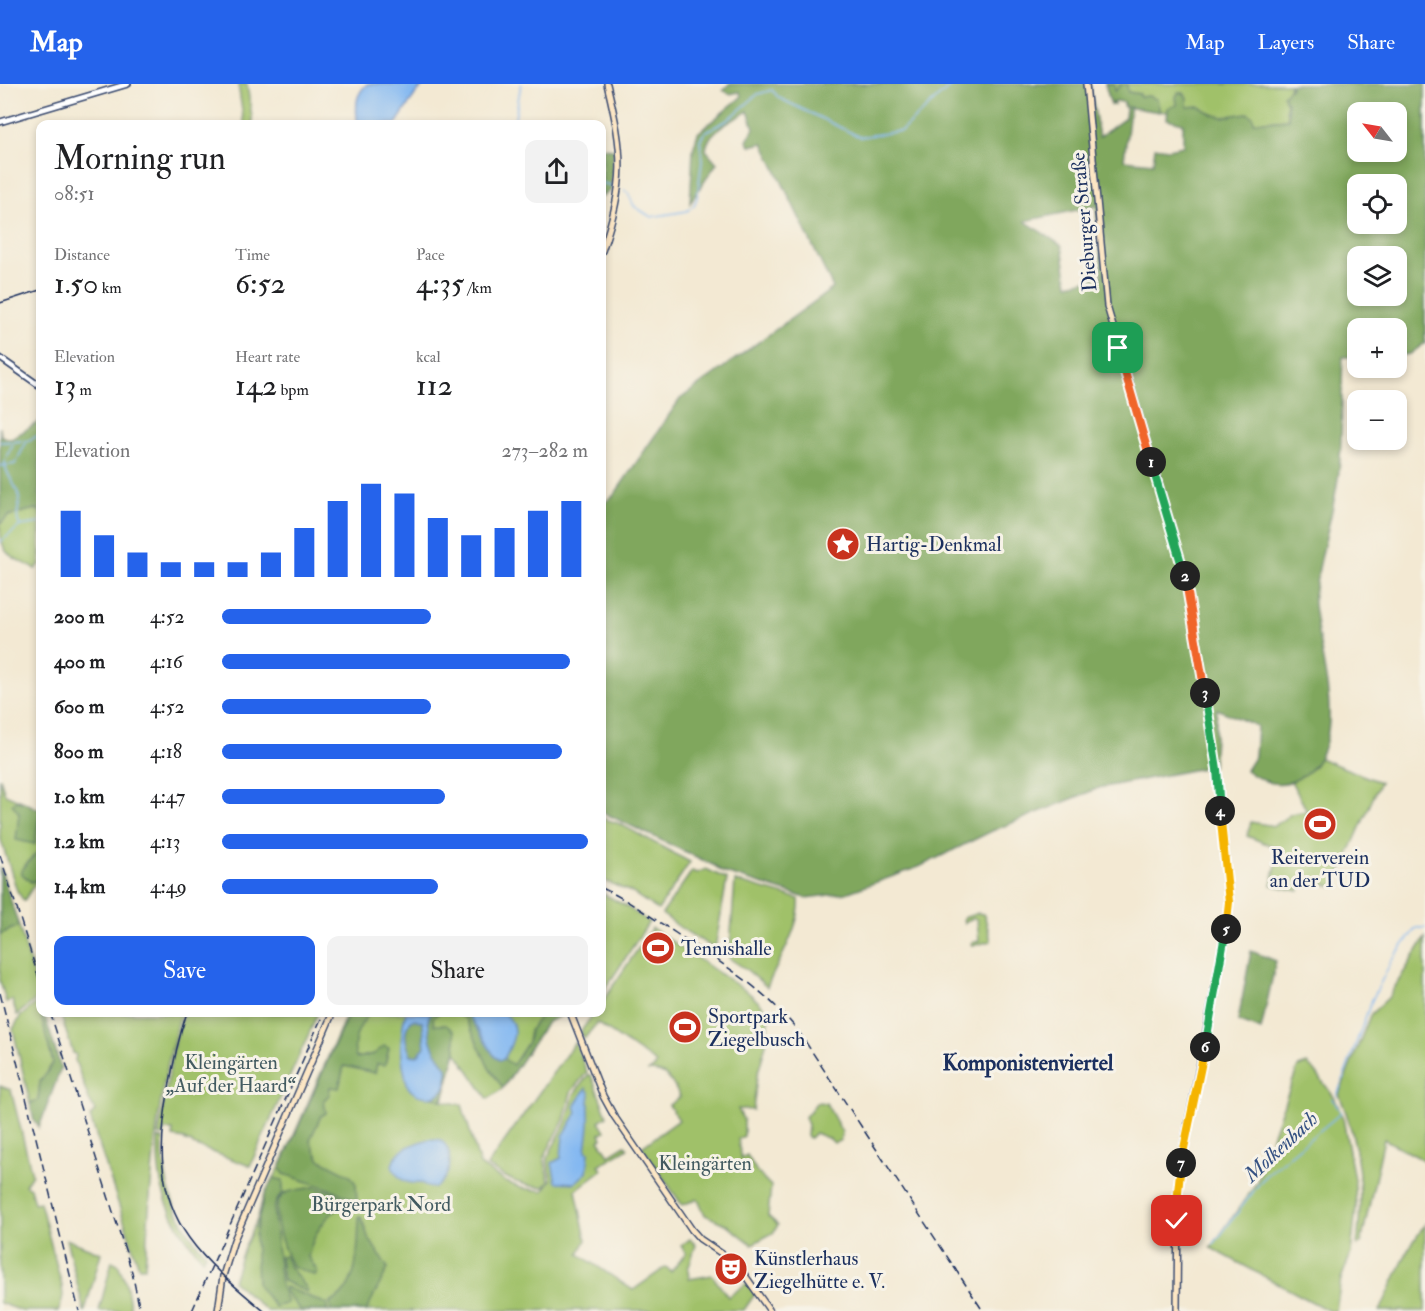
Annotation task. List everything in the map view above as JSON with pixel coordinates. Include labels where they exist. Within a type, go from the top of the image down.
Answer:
[{"type":"main road","points":[[606,239],[621,178],[620,142],[607,84]]},
{"type":"main road","name":"Dieburger Straße","points":[[1086,84],[1107,306],[1182,566],[1192,609],[1217,769],[1229,902],[1226,935],[1180,1171],[1177,1311]]},
{"type":"main road","points":[[218,1311],[223,1276],[234,1240],[331,1017]]},
{"type":"main road","points":[[571,1017],[603,1096],[614,1116],[692,1230],[700,1239],[737,1264],[770,1311]]},
{"type":"street","points":[[0,122],[128,84]]},
{"type":"street","points":[[0,358],[36,383]]},
{"type":"green space","points":[[238,84],[247,84],[252,120],[243,120]]},
{"type":"green space","points":[[729,84],[1090,84],[1099,137],[1125,118],[1124,102],[1115,101],[1111,105],[1105,84],[1114,84],[1115,91],[1122,84],[1127,84],[1128,92],[1140,94],[1140,97],[1148,96],[1157,99],[1160,112],[1128,107],[1130,109],[1124,160],[1153,163],[1155,147],[1168,149],[1183,146],[1183,123],[1167,119],[1168,108],[1177,105],[1178,93],[1184,93],[1187,98],[1187,107],[1199,106],[1212,114],[1223,117],[1247,113],[1253,116],[1254,122],[1288,119],[1287,103],[1283,95],[1291,87],[1290,84],[1425,84],[1425,343],[1407,354],[1407,318],[1347,318],[1347,357],[1343,357],[1339,471],[1314,599],[1329,706],[1324,748],[1314,766],[1290,782],[1277,783],[1258,778],[1246,770],[1255,756],[1257,726],[1217,709],[1213,766],[1099,788],[992,831],[919,867],[846,893],[806,898],[722,872],[715,866],[606,814],[606,502],[614,495],[680,399],[833,288],[763,143],[750,146],[747,141],[754,128],[748,111],[716,131],[711,137],[706,150],[717,163],[690,203],[693,149],[698,133],[741,97],[740,92],[730,94],[723,90]],"holes":[[[1096,206],[1102,277],[1068,284],[1062,246],[1025,221]]]},
{"type":"green space","points":[[1105,84],[1290,84],[1286,109],[1288,119],[1254,122],[1124,107],[1124,102],[1115,101],[1114,105],[1111,105]]},
{"type":"green space","points":[[606,148],[614,149],[611,190],[606,194]]},
{"type":"green space","points":[[36,423],[36,509],[8,516],[0,524],[0,427],[1,436],[11,439]]},
{"type":"green space","points":[[36,509],[36,569],[14,558],[5,549],[0,524],[8,516]]},
{"type":"green space","name":"Reiterverein an der TUD","points":[[1319,758],[1380,782],[1334,887],[1302,876],[1299,891],[1271,885],[1280,849],[1247,836],[1251,822],[1274,826],[1291,814],[1307,811],[1291,781],[1313,768]]},
{"type":"green space","points":[[0,778],[5,794],[24,802],[16,801],[19,813],[35,844],[36,837],[36,855],[25,865],[26,877],[31,882],[36,880],[36,882],[24,901],[17,891],[0,837]]},
{"type":"green space","points":[[16,801],[24,802],[36,808],[35,844],[16,840],[19,813],[12,804]]},
{"type":"green space","points":[[606,819],[620,824],[690,862],[658,910],[631,892],[606,882]]},
{"type":"green space","points":[[36,853],[36,880],[31,882],[21,871]]},
{"type":"green space","points":[[0,867],[19,926],[0,934]]},
{"type":"green space","points":[[706,869],[727,879],[715,949],[662,914],[692,871],[697,873]]},
{"type":"green space","points":[[735,881],[799,899],[793,932],[767,987],[729,958]]},
{"type":"green space","points":[[606,895],[649,922],[606,988]]},
{"type":"green space","points":[[978,913],[985,917],[991,941],[972,946],[971,943],[979,941],[977,920],[974,918],[964,923],[963,918]]},
{"type":"green space","points":[[19,926],[36,983],[36,999],[17,1015],[12,1000],[6,1002],[0,981],[0,934]]},
{"type":"green space","name":"Sportpark Ziegelbusch","points":[[652,928],[749,993],[769,1012],[766,1044],[757,1076],[753,1110],[738,1109],[744,1121],[744,1136],[738,1139],[741,1158],[747,1155],[757,1172],[771,1186],[768,1216],[778,1225],[773,1233],[752,1244],[727,1225],[705,1215],[698,1199],[682,1205],[642,1147],[679,1120],[669,1105],[680,1097],[672,1082],[661,1073],[649,1071],[655,1067],[656,1063],[597,1023],[584,1039],[581,1031],[591,1017],[606,1017],[606,996]]},
{"type":"green space","points":[[1425,938],[1425,1161],[1384,1139],[1361,1243],[1357,1246],[1360,1188],[1356,1151],[1339,1094],[1369,1018],[1388,998]]},
{"type":"green space","points":[[1251,951],[1276,961],[1261,1030],[1238,1021]]},
{"type":"green space","points":[[36,1004],[36,1017],[41,1017],[53,1063],[40,1082],[38,1100],[30,1103],[13,1029],[20,1017]]},
{"type":"green space","points":[[41,1017],[45,1017],[61,1068],[39,1128],[34,1122],[30,1103],[38,1100],[40,1082],[53,1063]]},
{"type":"green space","name":"Kleingärten „Auf der Haard“","points":[[61,1017],[180,1017],[172,1044],[160,1107],[152,1171],[145,1267],[139,1267],[90,1117],[95,1111],[75,1060],[76,1055],[73,1053]]},
{"type":"green space","name":"Kleingärten „Auf der Haard“","points":[[183,1017],[316,1017],[250,1166],[193,1145],[185,1139],[173,1137],[173,1130],[164,1130],[163,1136],[158,1135],[174,1045]]},
{"type":"green space","name":"Bürgerpark Nord","points":[[345,1017],[558,1017],[547,1022],[502,1089],[488,1099],[456,1052],[443,1101],[462,1105],[480,1165],[506,1182],[521,1188],[543,1191],[551,1180],[547,1158],[566,1122],[574,1094],[588,1075],[591,1075],[607,1116],[599,1121],[605,1131],[600,1134],[602,1138],[599,1140],[609,1155],[625,1145],[628,1148],[599,1165],[602,1170],[576,1190],[586,1240],[579,1254],[633,1290],[666,1267],[671,1272],[686,1253],[681,1246],[690,1239],[696,1245],[688,1269],[689,1279],[712,1275],[728,1297],[747,1283],[755,1294],[744,1310],[267,1311],[233,1281],[242,1253],[258,1217],[263,1197],[280,1167]]},
{"type":"green space","points":[[347,1017],[367,1017],[357,1034],[356,1058],[374,1054],[384,1046],[389,1048],[385,1065],[377,1064],[375,1073],[344,1066],[339,1088],[330,1087],[329,1095],[324,1100],[326,1113],[321,1116],[310,1140],[319,1159],[350,1175],[356,1184],[357,1202],[333,1190],[284,1174],[280,1168]]},
{"type":"green space","points":[[434,1017],[434,1025],[446,1025],[454,1031],[456,1051],[442,1101],[431,1096],[440,1092],[442,1061],[434,1051],[429,1038],[428,1018]]},
{"type":"green space","points":[[462,1017],[471,1017],[495,1057],[500,1060],[504,1059],[513,1065],[528,1042],[530,1030],[539,1017],[558,1017],[547,1022],[503,1088],[489,1068],[466,1019]]},
{"type":"green space","points":[[415,1018],[423,1022],[425,1047],[417,1056],[411,1055],[406,1035],[408,1026]]},
{"type":"green space","points":[[575,1042],[587,1072],[571,1092],[564,1120],[544,1157],[549,1181],[544,1187],[521,1184],[487,1166]]},
{"type":"green space","points":[[1307,1064],[1334,1097],[1343,1118],[1355,1185],[1356,1208],[1351,1253],[1341,1279],[1336,1311],[1329,1311],[1211,1248],[1257,1182],[1298,1067]]},
{"type":"green space","points":[[0,1086],[11,1090],[32,1174],[25,1185],[30,1188],[34,1203],[40,1202],[62,1286],[63,1296],[59,1311],[22,1311],[0,1303]]},
{"type":"green space","points":[[817,1102],[826,1103],[842,1132],[840,1141],[834,1143],[815,1133],[810,1138],[807,1136],[808,1125],[805,1117]]},
{"type":"green space","points":[[158,1138],[163,1139],[165,1171],[173,1201],[186,1229],[206,1254],[203,1259],[181,1232],[167,1203],[159,1173]]},
{"type":"green space","points":[[273,1178],[283,1180],[283,1193],[276,1202],[274,1215],[281,1285],[287,1303],[275,1307],[257,1284],[255,1234],[264,1196]]},
{"type":"green space","points":[[314,1187],[332,1192],[354,1204],[345,1206],[329,1216],[318,1231],[308,1257],[317,1270],[316,1275],[292,1266],[281,1239],[277,1217],[280,1199],[286,1193]]},
{"type":"green space","points":[[359,1217],[361,1217],[368,1237],[388,1268],[366,1311],[331,1311],[330,1303],[340,1296],[352,1277],[357,1252]]},
{"type":"green space","points":[[1425,1224],[1425,1311],[1380,1311],[1408,1250]]},
{"type":"green space","points":[[66,1239],[101,1253],[85,1311],[84,1311]]},
{"type":"green space","points":[[285,1256],[290,1267],[308,1290],[307,1292],[283,1281],[280,1257]]},
{"type":"green space","points":[[112,1261],[118,1264],[126,1283],[131,1311],[99,1311]]},
{"type":"green space","points":[[285,1287],[327,1304],[327,1311],[301,1311],[285,1292]]},
{"type":"water","points":[[367,84],[425,84],[416,93],[399,120],[357,120],[360,92]]},
{"type":"water","points":[[405,1017],[429,1017],[434,1049],[447,1068],[446,1084],[443,1090],[434,1096],[422,1096],[408,1087],[401,1050]],"holes":[[[414,1019],[423,1022],[425,1047],[417,1056],[411,1055],[407,1045],[406,1031],[407,1026]]]},
{"type":"water","points":[[470,1017],[509,1018],[514,1029],[510,1047],[504,1059],[500,1060],[495,1057]]},
{"type":"water","points":[[586,1088],[590,1094],[586,1151],[589,1152],[587,1172],[575,1183],[556,1182],[552,1163],[561,1158],[563,1136],[577,1113],[575,1105]]},
{"type":"water","points":[[430,1139],[441,1140],[450,1158],[445,1178],[435,1188],[404,1180],[397,1175],[392,1166],[397,1155],[402,1151]]},
{"type":"waterway","points":[[515,120],[521,84]]},
{"type":"waterway","points":[[624,190],[628,193],[634,206],[651,217],[687,211],[694,205],[697,198],[702,161],[700,140],[705,132],[728,120],[758,94],[772,90],[779,98],[860,137],[901,131],[953,84]]},
{"type":"waterway","points":[[606,184],[617,187]]},
{"type":"waterway","points":[[0,466],[15,464],[27,441],[36,437]]},
{"type":"waterway","points":[[14,441],[5,463],[18,494],[17,519],[20,526]]},
{"type":"waterway","points":[[0,442],[26,441]]},
{"type":"waterway","points":[[0,542],[20,526],[36,524]]},
{"type":"waterway","name":"Molkenbach","points":[[1337,1096],[1371,1002],[1392,960],[1416,928],[1425,928]]},
{"type":"waterway","name":"Molkenbach","points":[[1213,1245],[1265,1176],[1341,1113],[1333,1099]]},
{"type":"tram line","points":[[0,303],[36,291]]},
{"type":"tram line","points":[[185,1017],[174,1060],[163,1127],[163,1166],[171,1203],[178,1221],[197,1248],[224,1277],[264,1311]]},
{"type":"railway","points":[[0,855],[36,969]]},
{"type":"railway","points":[[606,890],[727,967],[757,989],[785,1016],[799,1032],[983,1311]]},
{"type":"railway","points":[[0,993],[79,1311]]},
{"type":"railway","points":[[52,1017],[132,1272],[140,1311]]},
{"type":"railway","points":[[192,1311],[322,1017]]},
{"type":"place","name":"Hartig-Denkmal","points":[[843,544]]},
{"type":"place","name":"Reiterverein an der TUD","points":[[1320,824]]},
{"type":"place","name":"Tennishalle","points":[[658,948]]},
{"type":"place","name":"Sportpark Ziegelbusch","points":[[685,1027]]},
{"type":"place","name":"Künstlerhaus Ziegelhütte e. V.","points":[[731,1269]]},
{"type":"district","name":"Komponistenviertel","points":[[1028,1063]]},
{"type":"route","points":[[1118,348],[1185,574],[1217,769],[1229,902],[1226,935],[1183,1149],[1177,1221]]},
{"type":"park label","name":"Kleingärten","points":[[705,1163]]}]
